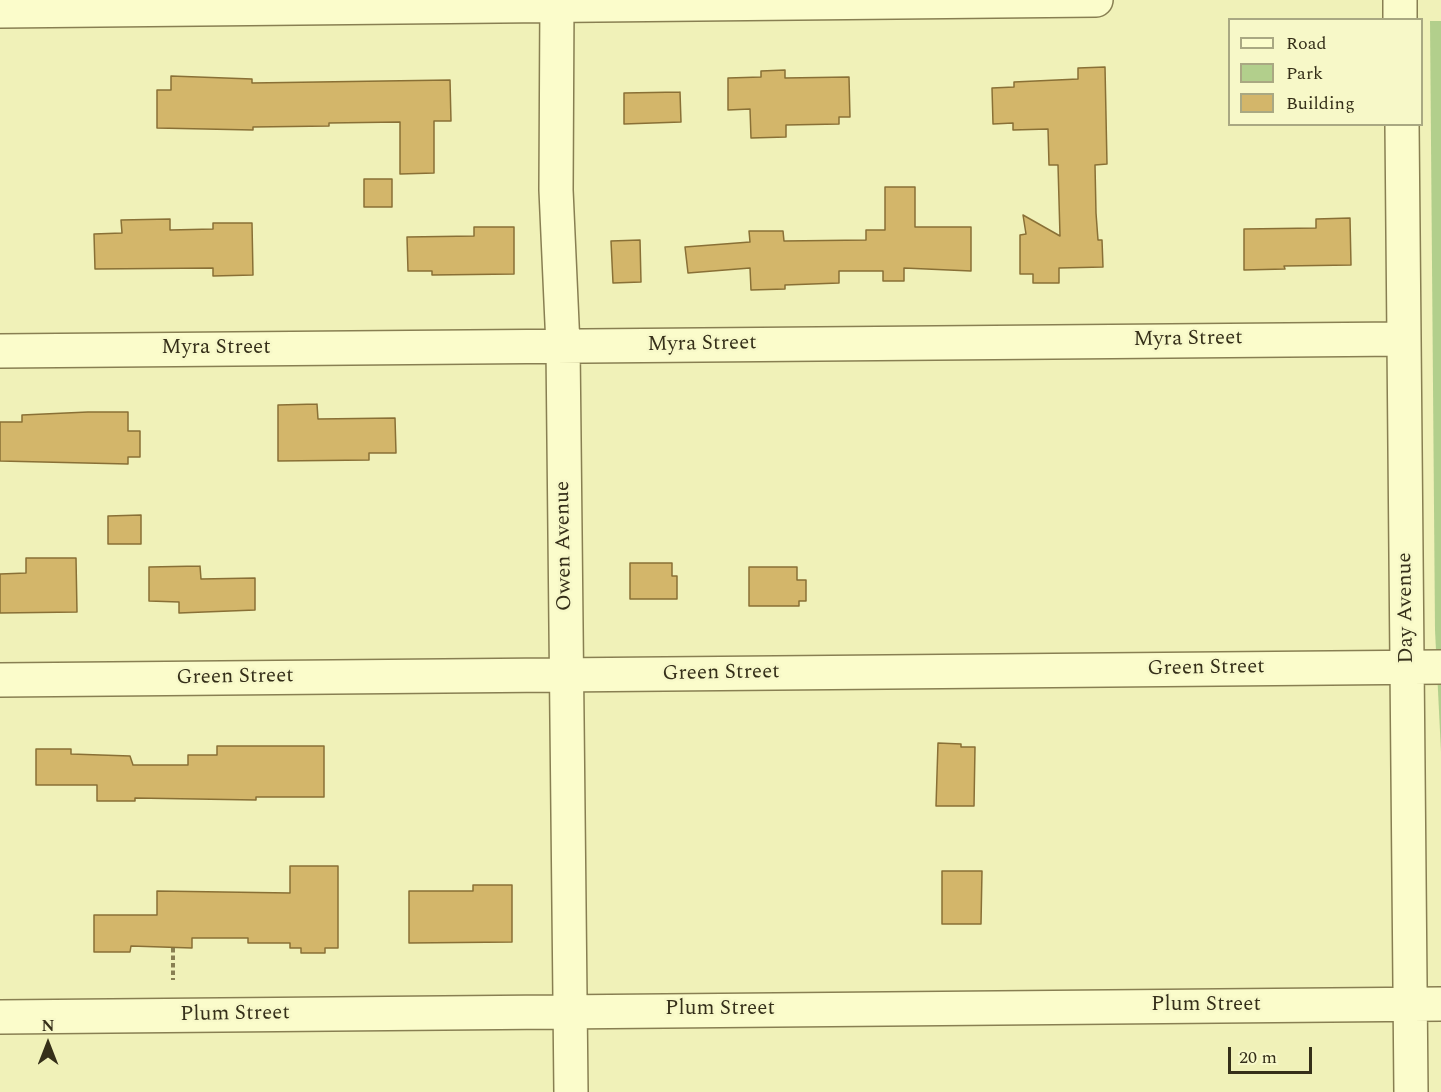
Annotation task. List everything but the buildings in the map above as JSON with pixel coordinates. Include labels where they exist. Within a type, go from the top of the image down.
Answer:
[{"type":"street","points":[[0,11],[557,3],[1096,0]]},
{"type":"street","points":[[1400,0],[1400,18]]},
{"type":"street","name":"Owen Avenue","points":[[557,3],[556,190],[563,346],[571,1092]]},
{"type":"street","name":"Day Avenue","points":[[1402,126],[1407,667],[1426,1004],[1411,1092]]},
{"type":"street","name":"Myra Street","points":[[0,351],[1404,339]]},
{"type":"street","name":"Green Street","points":[[0,680],[1441,667]]},
{"type":"street","name":"Plum Street","points":[[0,1017],[1426,1004]]},
{"type":"path","points":[[173,948],[173,980]]},
{"type":"green space","points":[[1430,21],[1441,21],[1441,752],[1435,630]]}]
